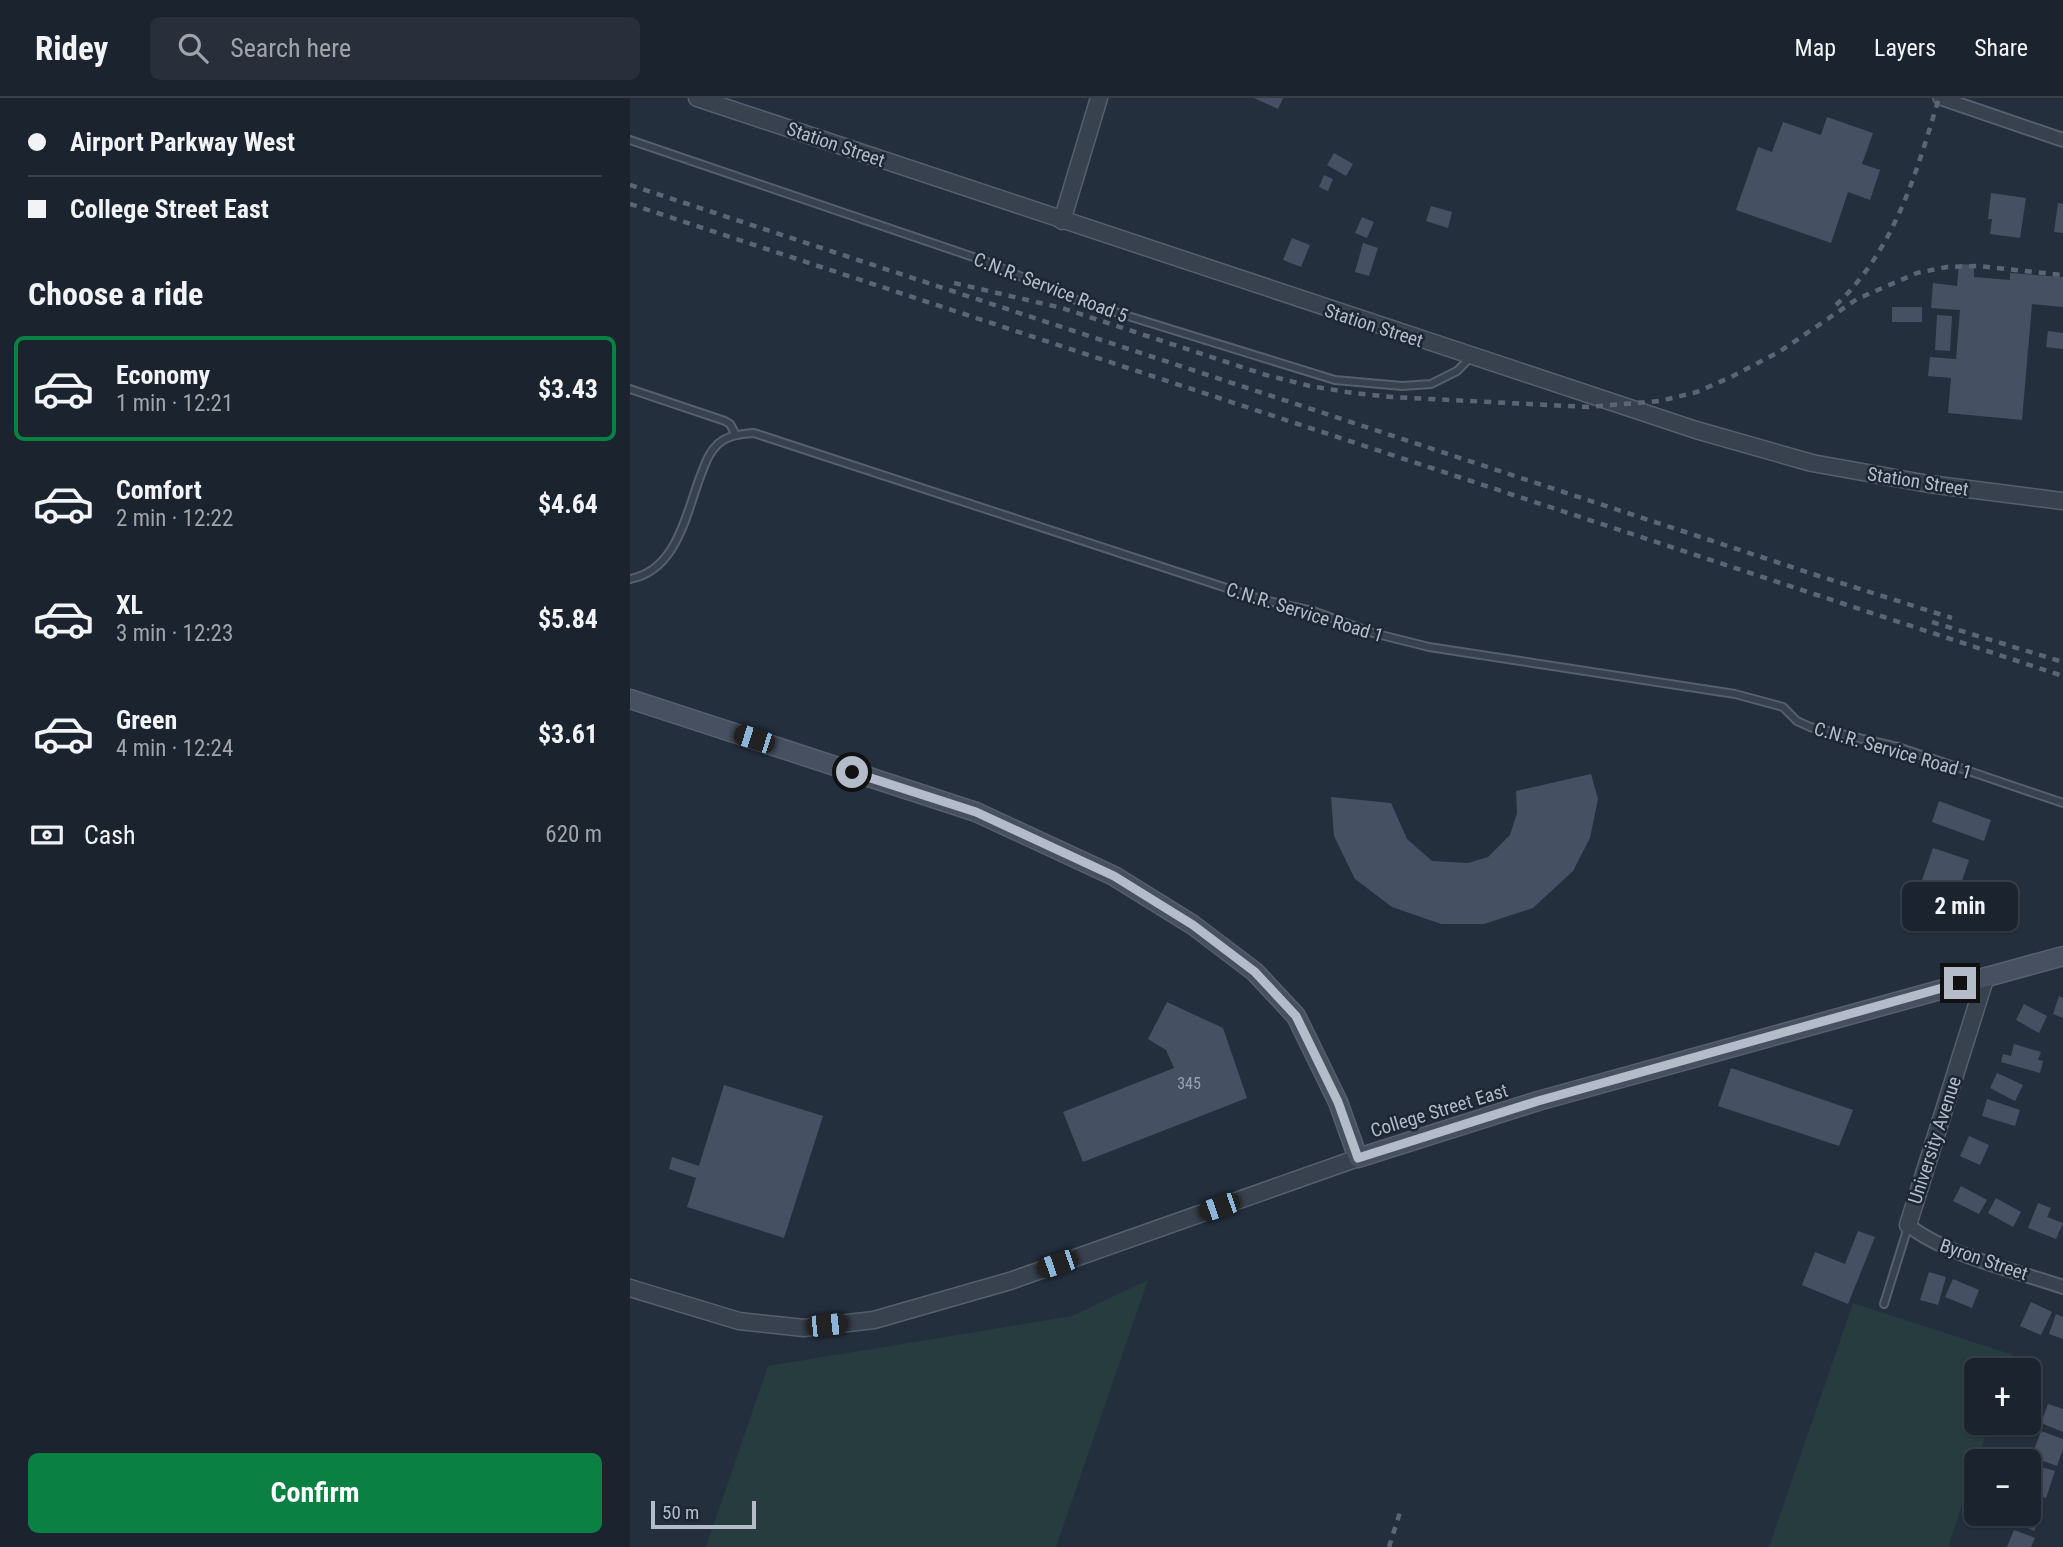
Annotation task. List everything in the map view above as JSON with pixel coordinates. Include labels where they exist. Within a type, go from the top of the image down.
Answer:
[{"type":"main road","points":[[630,699],[976,812],[1114,876],[1193,925],[1255,972],[1296,1016],[1338,1102],[1358,1158]]},
{"type":"main road","name":"College Street East","points":[[1358,1158],[1538,1101],[2063,956]]},
{"type":"street","name":"Station Street","points":[[697,98],[1696,430],[1812,463],[1929,484],[2063,501]]},
{"type":"street","points":[[1062,221],[1099,98]]},
{"type":"street","points":[[1940,98],[2063,141]]},
{"type":"street","name":"University Avenue","points":[[1908,1225],[1986,976]]},
{"type":"street","name":"College Street East","points":[[630,1287],[739,1321],[804,1328],[874,1320],[1010,1280],[1358,1158]]},
{"type":"street","name":"Byron Street","points":[[1908,1225],[1923,1237],[1947,1248],[2063,1287]]},
{"type":"lane","name":"C.N.R. Service Road 5","points":[[630,140],[985,261],[1073,299],[1323,377],[1402,386],[1431,384],[1457,371],[1472,357]]},
{"type":"lane","points":[[630,389],[725,421],[736,435],[719,443],[707,457],[675,544],[667,558],[649,574],[630,579]]},
{"type":"lane","name":"C.N.R. Service Road 1","points":[[736,435],[754,433],[1260,599],[1337,618],[1373,633],[1429,648],[1487,658],[1735,694],[1783,707],[1797,721],[1810,727],[1898,747],[2063,803]]},
{"type":"lane","name":"University Avenue","points":[[1884,1304],[1908,1225]]},
{"type":"green space","points":[[1148,1280],[1056,1547],[706,1547],[768,1366],[1072,1316]]},
{"type":"green space","points":[[1853,1303],[2013,1355],[2012,1358],[1964,1358],[1964,1435],[1986,1435],[1981,1449],[1964,1449],[1964,1500],[1948,1547],[1769,1547]]},
{"type":"building","points":[[1254,98],[1283,98],[1278,109]]},
{"type":"building","points":[[1827,117],[1873,133],[1862,164],[1880,170],[1870,200],[1848,192],[1831,243],[1736,210],[1758,147],[1772,152],[1783,122],[1821,135]]},
{"type":"building","points":[[1334,153],[1353,164],[1346,176],[1327,165]]},
{"type":"building","points":[[1324,175],[1333,179],[1328,191],[1319,187]]},
{"type":"building","points":[[1991,193],[2026,198],[2020,238],[1990,234],[1992,219],[1988,219]]},
{"type":"building","points":[[2058,203],[2063,204],[2063,233],[2054,232]]},
{"type":"building","points":[[1431,206],[1452,212],[1448,228],[1426,221]]},
{"type":"building","points":[[1362,217],[1374,222],[1367,238],[1355,233]]},
{"type":"building","points":[[1292,238],[1310,245],[1301,267],[1283,260]]},
{"type":"building","points":[[1363,243],[1378,248],[1369,276],[1355,272]]},
{"type":"building","points":[[1959,264],[1974,265],[1974,277],[2010,280],[2010,273],[2063,277],[2063,307],[2032,304],[2022,420],[1948,413],[1951,378],[1928,376],[1930,357],[1956,359],[1960,310],[1931,308],[1933,283],[1957,286]]},
{"type":"building","points":[[1892,307],[1922,307],[1922,322],[1892,322]]},
{"type":"building","points":[[1937,315],[1952,316],[1950,351],[1935,350]]},
{"type":"building","points":[[2048,331],[2063,333],[2063,349],[2046,347]]},
{"type":"building","points":[[1591,774],[1598,799],[1590,838],[1573,871],[1533,908],[1484,924],[1441,924],[1392,907],[1355,879],[1334,836],[1331,797],[1391,803],[1407,839],[1432,861],[1468,863],[1488,857],[1510,835],[1517,813],[1516,791]]},
{"type":"building","points":[[1939,801],[1991,820],[1984,841],[1932,822]]},
{"type":"building","points":[[1933,848],[1969,860],[1953,907],[1917,895]]},
{"type":"building","points":[[2059,996],[2063,998],[2063,1018],[2053,1014]]},
{"type":"building","points":[[1167,1002],[1223,1028],[1247,1098],[1083,1162],[1063,1112],[1174,1068],[1166,1050],[1148,1039]]},
{"type":"building","points":[[2024,1004],[2047,1016],[2039,1033],[2016,1020]]},
{"type":"building","points":[[2014,1044],[2041,1052],[2038,1060],[2043,1061],[2040,1073],[2001,1062],[2003,1054],[2011,1056]]},
{"type":"building","points":[[1731,1068],[1853,1110],[1839,1146],[1718,1106]]},
{"type":"building","points":[[1997,1073],[2023,1085],[2015,1101],[1990,1088]]},
{"type":"building","points":[[724,1085],[823,1116],[784,1238],[687,1207],[696,1178],[669,1169],[672,1157],[699,1166]]},
{"type":"building","points":[[1987,1099],[2020,1110],[2015,1126],[1982,1116]]},
{"type":"building","points":[[1969,1136],[1989,1145],[1980,1165],[1960,1156]]},
{"type":"building","points":[[1961,1186],[1987,1200],[1979,1214],[1953,1201]]},
{"type":"building","points":[[1996,1198],[2021,1212],[2013,1227],[1988,1213]]},
{"type":"building","points":[[2038,1203],[2051,1208],[2047,1217],[2063,1223],[2056,1239],[2028,1228]]},
{"type":"building","points":[[1858,1231],[1875,1237],[1848,1304],[1802,1285],[1815,1252],[1845,1264]]},
{"type":"building","points":[[1929,1272],[1946,1277],[1938,1305],[1920,1300]]},
{"type":"building","points":[[1953,1279],[1979,1290],[1972,1308],[1945,1297]]},
{"type":"building","points":[[2031,1302],[2052,1312],[2041,1335],[2020,1326]]},
{"type":"building","points":[[2056,1314],[2063,1317],[2063,1339],[2049,1334]]},
{"type":"building","points":[[2048,1404],[2063,1409],[2063,1432],[2041,1423]]},
{"type":"building","points":[[2041,1431],[2063,1439],[2063,1449],[2057,1466],[2041,1460],[2041,1449],[2034,1449]]},
{"type":"building","points":[[2041,1467],[2055,1471],[2046,1498],[2041,1497]]},
{"type":"building","points":[[2024,1526],[2036,1526],[2034,1531]]},
{"type":"building","points":[[2014,1530],[2035,1538],[2031,1547],[2007,1547]]},
{"type":"railway","points":[[1836,305],[1874,260],[1901,209],[1922,155],[1939,98]]},
{"type":"railway","points":[[630,185],[1952,618]]},
{"type":"railway","points":[[630,204],[2063,676]]},
{"type":"railway","points":[[954,283],[1062,308],[1266,375],[1310,386],[1391,397],[1588,407],[1660,401],[1697,392],[1779,352],[1857,299],[1917,273],[1947,267],[1979,266],[2063,275]]},
{"type":"railway","points":[[1932,622],[2063,662]]},
{"type":"railway","points":[[1389,1547],[1401,1509]]},
{"type":"route","points":[[852,772],[976,812],[1114,876],[1193,925],[1255,972],[1296,1016],[1338,1102],[1358,1158],[1538,1101],[1960,983]]}]
